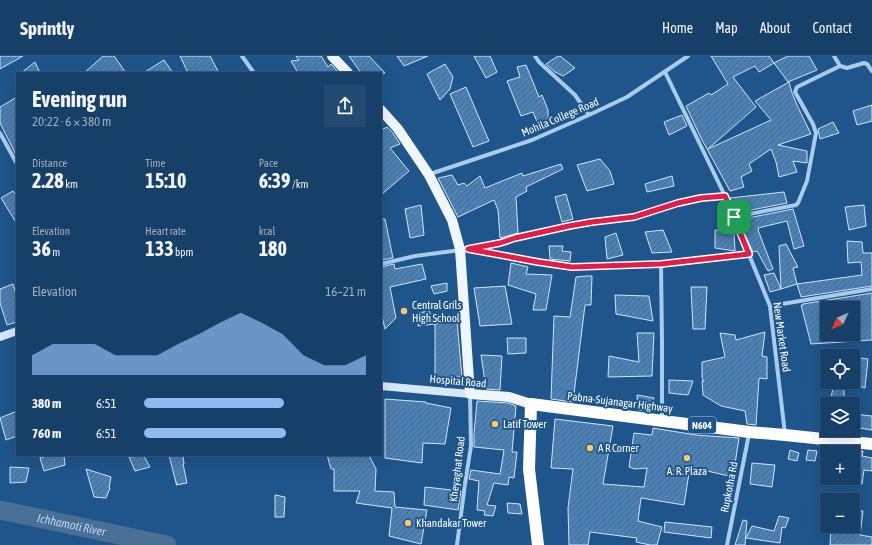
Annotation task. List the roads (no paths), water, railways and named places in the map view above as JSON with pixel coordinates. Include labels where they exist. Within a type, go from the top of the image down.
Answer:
[{"type":"highway","name":"Pabna-Sujanagar Highway","points":[[531,404],[749,432],[785,434],[872,444]]},
{"type":"highway","points":[[531,404],[529,469],[538,545]]},
{"type":"main road","points":[[332,56],[347,72]]},
{"type":"main road","points":[[382,111],[398,129],[429,174],[452,220],[464,249],[470,394]]},
{"type":"main road","points":[[0,337],[16,331]]},
{"type":"main road","name":"Hospital Road","points":[[382,385],[509,397],[531,404]]},
{"type":"street","points":[[242,56],[253,72]]},
{"type":"street","points":[[535,56],[539,62],[575,94],[589,115]]},
{"type":"street","name":"Mohila College Road","points":[[429,174],[532,140],[589,115],[627,97],[688,56]]},
{"type":"street","points":[[834,56],[840,66]]},
{"type":"street","points":[[734,217],[796,205],[798,203],[807,181],[816,133],[813,124],[795,92],[797,87],[840,66],[847,68],[864,63],[867,64],[872,71]]},
{"type":"street","name":"New Market Road","points":[[665,72],[725,196],[770,306],[785,434]]},
{"type":"street","points":[[0,133],[16,162]]},
{"type":"street","points":[[382,264],[416,256],[500,243],[515,238],[569,226],[634,217],[678,203],[701,198],[725,196]]},
{"type":"street","points":[[464,249],[572,267],[661,264],[749,254]]},
{"type":"street","points":[[661,264],[662,420]]},
{"type":"street","points":[[770,306],[872,289]]},
{"type":"street","name":"Kheyaghat Road","points":[[457,545],[464,484],[471,446],[470,394]]},
{"type":"street","name":"Rupkotha Rd","points":[[727,545],[749,432]]},
{"type":"waterway","name":"Ichhamoti River","points":[[0,510],[167,545]]},
{"type":"place","name":"Central Grils High School","points":[[404,311]]},
{"type":"place","name":"Latif Tower","points":[[495,424]]},
{"type":"place","name":"A R Corner","points":[[590,448]]},
{"type":"place","name":"A. R. Plaza","points":[[687,458]]},
{"type":"place","name":"Khandakar Tower","points":[[408,523]]}]
